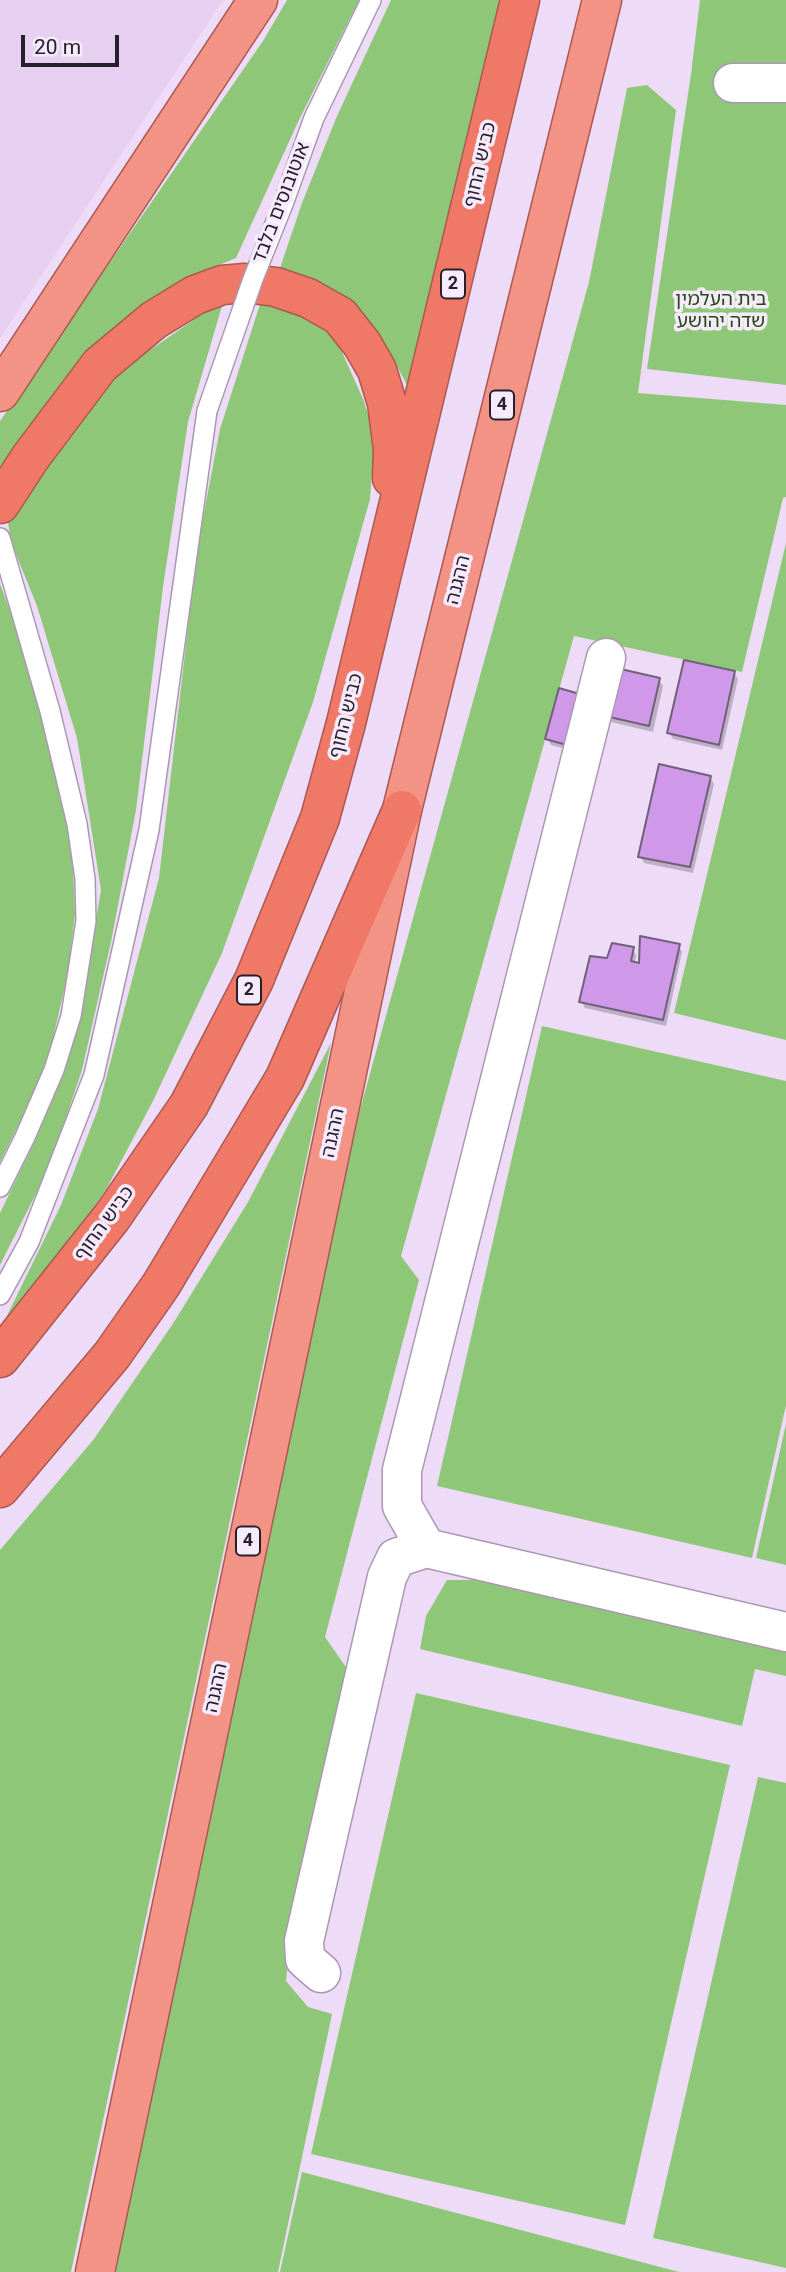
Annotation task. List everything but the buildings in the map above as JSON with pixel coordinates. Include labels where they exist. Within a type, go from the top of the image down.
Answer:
[{"type":"highway","points":[[0,392],[257,0]]},
{"type":"highway","name":"כביש החוף","points":[[0,1358],[112,1217],[189,1105],[254,980],[320,818],[346,723],[520,0]]},
{"type":"highway","name":"ההגנה","points":[[95,2272],[401,810],[602,0]]},
{"type":"highway","points":[[0,504],[30,458],[100,365],[154,320],[195,295],[222,285],[245,283],[276,287],[308,298],[340,316],[362,344],[377,370],[387,403],[393,449],[384,567]]},
{"type":"highway","points":[[0,1488],[112,1355],[161,1285],[285,1078],[401,810]]},
{"type":"street","points":[[733,83],[786,83]]},
{"type":"street","points":[[426,1548],[402,1506],[402,1470],[606,658]]},
{"type":"street","points":[[321,1973],[305,1959],[304,1941],[387,1577],[396,1558],[426,1548],[786,1632]]},
{"type":"lane","name":"אוטובוסים בלבד","points":[[0,1295],[29,1242],[94,1075],[149,830],[207,411],[314,118],[371,0]]},
{"type":"lane","points":[[0,538],[50,711],[78,824],[85,879],[86,921],[71,1016],[49,1082],[26,1137],[0,1187]]},
{"type":"shaded area","points":[[0,0],[223,0],[0,338]]},
{"type":"green space","points":[[287,0],[359,0],[298,122],[236,258],[205,271],[89,356],[0,466],[0,421],[263,41]]},
{"type":"green space","points":[[391,0],[500,0],[410,391],[387,347],[368,322],[279,271],[302,203],[337,116]]},
{"type":"green space","name":"בית העלמין שדה יהושע","points":[[700,0],[786,0],[786,385],[647,369]]},
{"type":"green space","points":[[647,85],[676,110],[638,393],[786,405],[786,497],[783,498],[742,672],[574,636],[401,1256],[419,1280],[325,1637],[355,1680],[289,1953],[286,1981],[308,2007],[332,2014],[278,2272],[107,2272],[348,1153],[589,282],[627,88]]},
{"type":"green space","points":[[224,299],[188,422],[163,587],[136,810],[111,942],[82,1070],[49,1168],[0,1265],[0,1213],[35,1141],[77,1031],[101,890],[77,738],[37,606],[11,542],[7,516],[90,399],[134,361]]},
{"type":"green space","points":[[261,301],[316,320],[338,343],[375,434],[370,499],[313,702],[222,953],[153,1101],[108,1186],[50,1273],[0,1330],[61,1205],[98,1109],[159,878],[197,549],[220,429]]},
{"type":"green space","points":[[786,543],[786,1040],[674,1013]]},
{"type":"green space","points":[[0,584],[32,670],[65,811],[73,866],[75,914],[68,973],[51,1047],[33,1096],[0,1162]]},
{"type":"green space","points":[[542,1026],[786,1081],[786,1405],[752,1558],[437,1486]]},
{"type":"green space","points":[[331,1043],[71,2272],[0,2272],[0,1550],[94,1439],[174,1322],[248,1202]]},
{"type":"green space","points":[[786,1424],[786,1565],[756,1558]]},
{"type":"green space","points":[[447,1580],[477,1580],[786,1649],[786,1676],[755,1669],[742,1726],[420,1649],[426,1616]]},
{"type":"green space","points":[[416,1693],[730,1765],[625,2225],[311,2154]]},
{"type":"green space","points":[[758,1777],[786,1783],[786,2268],[653,2238]]},
{"type":"green space","points":[[302,2172],[679,2272],[280,2272]]}]
